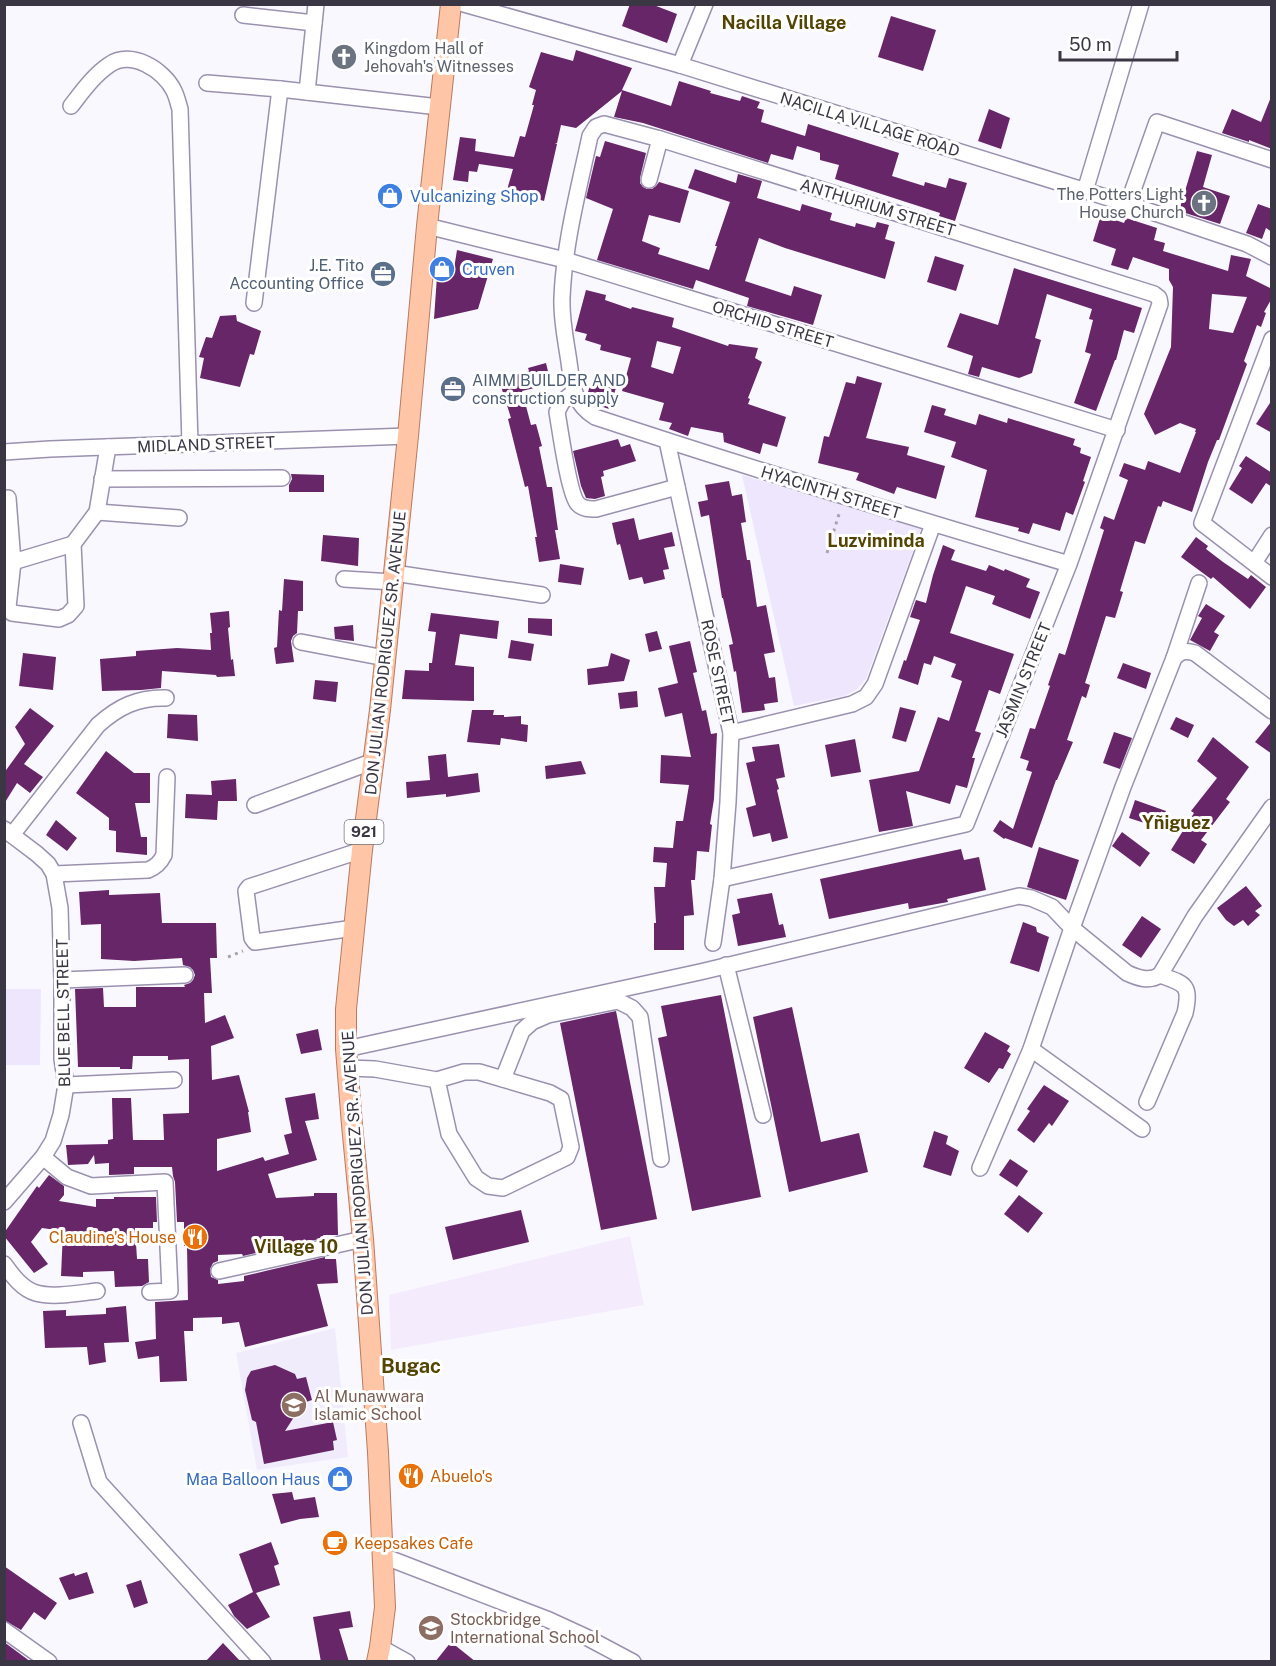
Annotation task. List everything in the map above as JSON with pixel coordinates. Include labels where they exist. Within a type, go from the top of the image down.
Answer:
[{"type":"main road","name":"DON JULIAN RODRIGUEZ SR. AVENUE","points":[[378,1654],[385,1607],[378,1452],[347,1058],[346,1009],[385,658],[451,4]]},
{"type":"street","points":[[307,92],[316,4]]},
{"type":"street","name":"NACILLA VILLAGE ROAD","points":[[464,4],[680,64],[1128,204],[1240,241],[1272,257]]},
{"type":"street","points":[[680,64],[705,4]]},
{"type":"street","points":[[1084,191],[1141,4]]},
{"type":"street","points":[[243,15],[314,23]]},
{"type":"street","points":[[71,106],[109,64],[117,60],[140,61],[160,73],[174,90],[180,109],[190,444]]},
{"type":"street","points":[[207,82],[440,107]]},
{"type":"street","points":[[254,303],[280,89]]},
{"type":"street","points":[[1128,204],[1157,122],[1272,160]]},
{"type":"street","name":"ANTHURIUM STREET","points":[[566,260],[590,136],[596,127],[604,124],[660,139],[1143,290],[1159,298]]},
{"type":"street","points":[[649,180],[660,139]]},
{"type":"street","name":"ORCHID STREET","points":[[427,226],[566,260],[1117,430]]},
{"type":"street","points":[[566,260],[562,313],[574,392],[562,402],[557,412],[572,494],[580,507],[596,509],[677,488]]},
{"type":"street","name":"JASMIN STREET","points":[[722,879],[966,824],[1069,564],[1160,304],[1159,298]]},
{"type":"street","points":[[1272,339],[1202,523],[1272,577]]},
{"type":"street","name":"HYACINTH STREET","points":[[574,392],[582,406],[595,417],[844,497],[1069,564]]},
{"type":"street","name":"MIDLAND STREET","points":[[4,452],[408,436]]},
{"type":"street","name":"ROSE STREET","points":[[667,441],[731,733],[722,879],[713,942]]},
{"type":"street","points":[[13,562],[73,544],[97,512],[108,447]]},
{"type":"street","points":[[102,479],[282,478]]},
{"type":"street","points":[[8,498],[13,562],[8,607],[12,613],[60,619],[68,615],[76,606],[73,544]]},
{"type":"street","points":[[97,512],[179,519]]},
{"type":"street","points":[[731,733],[852,704],[866,697],[875,684],[933,524]]},
{"type":"street","points":[[1254,563],[1272,535]]},
{"type":"street","points":[[344,579],[393,578],[542,595]]},
{"type":"street","points":[[980,1168],[1031,1049],[1072,928],[1123,787],[1174,658],[1199,583]]},
{"type":"street","points":[[301,642],[385,658]]},
{"type":"street","points":[[1174,658],[1179,652],[1186,650],[1195,652],[1272,711]]},
{"type":"street","points":[[166,698],[133,702],[112,713],[98,725],[8,832],[43,859],[54,874],[148,870],[160,862],[164,855],[167,777]]},
{"type":"street","points":[[255,805],[374,761]]},
{"type":"street","points":[[347,1058],[1019,896],[1031,898],[1052,907],[1072,928],[1127,973],[1153,979],[1160,975],[1195,916],[1272,807]]},
{"type":"street","points":[[354,928],[255,942],[252,938],[246,891],[249,887],[362,850]]},
{"type":"street","name":"BLUE BELL STREET","points":[[4,1202],[43,1157],[52,1141],[61,1115],[66,1085],[62,1059],[60,908],[54,874]]},
{"type":"street","points":[[726,965],[763,1115]]},
{"type":"street","points":[[62,980],[185,975]]},
{"type":"street","points":[[1147,1102],[1185,1013],[1188,997],[1186,989],[1180,983],[1160,975]]},
{"type":"street","points":[[503,1079],[522,1031],[532,1022],[548,1015],[618,1001],[632,1008],[640,1017],[661,1159]]},
{"type":"street","points":[[1031,1049],[1142,1129]]},
{"type":"street","points":[[347,1058],[375,1069],[437,1080],[464,1072],[479,1072],[550,1094],[561,1100],[571,1147],[567,1157],[504,1188],[488,1186],[476,1178],[449,1134],[437,1080]]},
{"type":"street","points":[[66,1085],[174,1080]]},
{"type":"street","points":[[43,1157],[67,1177],[91,1186],[165,1182],[171,1292],[150,1292]]},
{"type":"street","points":[[219,1271],[363,1239]]},
{"type":"street","points":[[4,1264],[16,1279],[34,1293],[59,1295],[98,1291]]},
{"type":"street","points":[[81,1423],[99,1482],[263,1662]]},
{"type":"street","points":[[383,1556],[549,1620],[633,1662]]},
{"type":"street","points":[[4,1630],[49,1662]]},
{"type":"street","points":[[378,1654],[407,1662]]},
{"type":"path","points":[[827,553],[844,497]]},
{"type":"shaded area","points":[[742,475],[921,529],[866,679],[856,690],[844,696],[794,706]]},
{"type":"shaded area","points":[[5,989],[41,989],[40,1065],[5,1065]]},
{"type":"shaded area","points":[[630,1236],[644,1305],[391,1350],[389,1295]]},
{"type":"shaded area","name":"Al Munawwara Islamic School","points":[[335,1328],[348,1457],[257,1470],[236,1353]]},
{"type":"building","points":[[630,4],[651,4],[677,14],[667,43],[622,26]]},
{"type":"building","points":[[891,16],[936,30],[923,71],[878,57]]},
{"type":"building","points":[[576,50],[632,68],[622,90],[671,106],[679,81],[740,101],[742,96],[760,102],[757,108],[764,110],[761,122],[805,136],[808,124],[899,153],[892,176],[924,186],[925,182],[946,188],[949,178],[967,183],[955,221],[939,216],[940,213],[835,179],[839,165],[820,160],[820,153],[797,146],[793,160],[771,154],[768,163],[643,123],[614,117],[622,91],[576,128],[561,125],[544,201],[507,190],[513,169],[479,164],[477,172],[469,171],[468,182],[453,180],[460,137],[476,139],[475,151],[514,157],[520,136],[525,137],[534,105],[532,105],[536,90],[529,87],[541,52],[573,61]]},
{"type":"building","points":[[1271,97],[1272,149],[1222,133],[1232,109],[1261,122]]},
{"type":"building","points":[[989,109],[1010,118],[1001,149],[978,141]]},
{"type":"building","points":[[605,141],[646,153],[640,178],[643,187],[652,189],[659,182],[689,191],[680,223],[649,215],[642,241],[660,248],[658,254],[709,270],[730,202],[688,188],[695,169],[736,183],[738,174],[762,181],[757,198],[800,211],[802,204],[832,213],[830,220],[855,227],[856,223],[875,228],[877,222],[889,225],[885,239],[895,242],[885,279],[759,238],[745,281],[791,296],[794,286],[822,295],[813,325],[747,306],[749,298],[696,280],[693,289],[597,260],[613,209],[586,198],[596,156],[600,157]]},
{"type":"building","name":"The Potters Light House Church","points":[[1197,151],[1212,155],[1203,187],[1230,196],[1220,224],[1179,211]]},
{"type":"building","points":[[1258,204],[1272,209],[1272,232],[1266,228],[1262,239],[1246,233]]},
{"type":"building","points":[[1101,215],[1124,223],[1126,218],[1157,228],[1154,240],[1165,243],[1163,251],[1228,271],[1231,255],[1251,259],[1246,276],[1272,289],[1272,298],[1264,312],[1266,313],[1261,327],[1257,325],[1244,361],[1247,364],[1219,440],[1208,462],[1192,512],[1163,501],[1161,507],[1158,506],[1145,544],[1135,541],[1120,591],[1123,592],[1115,618],[1106,616],[1085,683],[1090,685],[1086,698],[1082,696],[1067,740],[1073,742],[1056,780],[1032,848],[1004,839],[993,831],[1000,820],[1013,829],[1032,772],[1026,770],[1029,761],[1020,758],[1030,728],[1035,729],[1059,653],[1065,655],[1104,530],[1100,528],[1104,516],[1114,520],[1128,480],[1119,476],[1124,463],[1145,470],[1148,461],[1180,473],[1196,432],[1196,429],[1180,423],[1155,435],[1144,414],[1171,347],[1173,287],[1169,280],[1169,269],[1133,257],[1128,270],[1111,265],[1116,249],[1093,241]],"holes":[[[1212,294],[1247,297],[1233,333],[1209,329]]]},
{"type":"building","points":[[457,250],[493,259],[478,309],[434,319],[437,276],[453,275]]},
{"type":"building","points":[[935,256],[964,265],[956,291],[927,282]]},
{"type":"building","points":[[1014,268],[1142,308],[1134,333],[1124,330],[1116,360],[1096,411],[1074,403],[1091,354],[1085,352],[1093,320],[1089,319],[1092,309],[1047,294],[1035,338],[1041,340],[1032,373],[1019,378],[982,367],[979,377],[968,374],[973,356],[947,347],[960,313],[998,325]]},
{"type":"building","points":[[586,290],[606,295],[605,300],[631,309],[632,307],[674,318],[672,327],[728,346],[729,344],[758,348],[755,358],[762,362],[748,398],[750,399],[748,404],[786,417],[777,447],[763,443],[760,454],[724,442],[723,433],[691,427],[688,436],[669,429],[672,423],[659,420],[664,403],[622,391],[631,358],[600,350],[601,345],[585,340],[587,334],[575,331]],"holes":[[[657,341],[681,347],[673,374],[651,367]]]},
{"type":"building","points":[[236,315],[237,321],[261,331],[254,355],[250,354],[240,387],[200,378],[204,358],[199,357],[206,337],[212,338],[220,316]]},
{"type":"building","points":[[546,363],[551,384],[522,391],[531,425],[536,424],[542,446],[539,447],[547,487],[552,487],[558,530],[555,530],[560,559],[539,562],[528,486],[525,487],[508,419],[511,418],[499,380]]},
{"type":"building","points":[[857,376],[882,383],[866,438],[909,447],[907,455],[945,466],[936,499],[897,487],[894,494],[856,480],[859,473],[818,463],[824,436],[829,437],[846,382],[855,384]]},
{"type":"building","points":[[593,377],[617,385],[609,409],[594,404],[587,395]]},
{"type":"building","points":[[1272,400],[1272,433],[1256,424]]},
{"type":"building","points":[[932,405],[946,409],[944,415],[976,425],[979,414],[1007,423],[1008,418],[1075,439],[1073,445],[1081,448],[1080,453],[1091,457],[1073,515],[1066,512],[1060,531],[1033,523],[1029,534],[1018,531],[1019,528],[975,517],[987,470],[951,457],[956,442],[924,432]]},
{"type":"building","points":[[618,439],[621,447],[630,444],[636,461],[603,471],[604,476],[601,477],[605,496],[595,499],[586,498],[573,451]]},
{"type":"building","points":[[1246,456],[1272,473],[1272,487],[1266,483],[1252,504],[1229,489],[1242,468],[1239,466]]},
{"type":"building","points":[[291,474],[324,475],[324,492],[289,492]]},
{"type":"building","points":[[729,481],[732,496],[742,494],[746,522],[741,523],[747,560],[750,560],[757,607],[766,605],[775,652],[764,654],[769,678],[775,677],[778,702],[764,704],[765,710],[742,713],[736,671],[734,672],[729,645],[733,644],[722,598],[709,515],[701,517],[698,502],[708,500],[705,485]]},
{"type":"building","points":[[634,518],[639,540],[672,532],[675,546],[664,548],[669,569],[663,570],[665,579],[644,584],[642,577],[629,580],[612,523]]},
{"type":"building","points":[[323,535],[359,538],[358,566],[321,561]]},
{"type":"building","points":[[1196,537],[1208,546],[1206,549],[1223,562],[1248,579],[1251,575],[1266,587],[1250,609],[1213,577],[1211,579],[1181,557]]},
{"type":"building","points":[[943,545],[955,550],[951,560],[986,571],[989,565],[1004,571],[1005,569],[1030,579],[1026,587],[1040,592],[1030,619],[992,604],[995,596],[966,586],[950,633],[1014,654],[1000,694],[989,690],[975,731],[981,733],[972,758],[975,758],[967,788],[956,785],[950,804],[906,791],[913,826],[879,832],[869,780],[919,771],[938,717],[949,721],[962,681],[951,677],[956,664],[934,656],[931,665],[924,663],[918,685],[898,678],[920,620],[910,617],[916,600],[926,603]]},
{"type":"building","points":[[560,564],[584,568],[581,585],[558,582]]},
{"type":"building","points":[[284,579],[303,581],[303,611],[298,611],[297,633],[291,641],[294,662],[276,664],[274,648],[277,647]]},
{"type":"building","points":[[1206,604],[1225,616],[1214,632],[1219,635],[1210,651],[1190,640],[1202,618],[1198,616]]},
{"type":"building","points":[[229,611],[230,627],[228,628],[235,676],[217,677],[216,675],[162,671],[161,688],[102,691],[100,659],[136,656],[136,651],[177,648],[211,650],[210,613]]},
{"type":"building","points":[[431,613],[499,621],[497,639],[460,634],[455,665],[474,667],[474,701],[402,699],[405,670],[429,671],[429,663],[432,663],[436,632],[428,631]]},
{"type":"building","points":[[528,618],[552,619],[552,636],[528,633]]},
{"type":"building","points":[[353,625],[354,641],[335,639],[334,627]]},
{"type":"building","points":[[657,631],[662,649],[649,652],[645,634]]},
{"type":"building","points":[[511,640],[534,644],[531,661],[508,658]]},
{"type":"building","points":[[690,641],[697,672],[693,673],[702,711],[706,710],[711,734],[717,733],[709,852],[697,851],[695,880],[691,880],[694,915],[684,916],[684,950],[654,950],[654,923],[656,923],[654,887],[665,887],[667,863],[653,862],[654,847],[673,848],[676,821],[683,821],[689,785],[660,783],[661,755],[691,757],[682,713],[665,717],[658,688],[678,683],[669,646]]},
{"type":"building","points":[[23,653],[56,657],[53,690],[19,686]]},
{"type":"building","points":[[611,653],[630,660],[624,681],[588,685],[587,669],[608,666]]},
{"type":"building","points":[[1123,663],[1151,673],[1146,689],[1117,678]]},
{"type":"building","points":[[315,680],[338,682],[336,702],[313,699]]},
{"type":"building","points":[[637,691],[638,707],[620,709],[618,693]]},
{"type":"building","points":[[900,707],[916,711],[906,742],[892,738]]},
{"type":"building","points":[[30,708],[54,726],[24,764],[43,777],[30,793],[17,783],[4,804],[4,773],[25,744],[15,727]]},
{"type":"building","points":[[472,710],[494,710],[493,715],[504,715],[504,717],[521,716],[521,724],[528,725],[527,742],[501,738],[500,745],[467,742]]},
{"type":"building","points":[[168,714],[197,715],[198,741],[167,738]]},
{"type":"building","points":[[1176,717],[1194,725],[1188,738],[1170,729]]},
{"type":"building","points":[[1272,721],[1272,754],[1255,742]]},
{"type":"building","points":[[1114,732],[1132,738],[1120,769],[1103,763]]},
{"type":"building","points":[[1213,737],[1249,767],[1226,799],[1230,802],[1201,840],[1207,844],[1194,864],[1171,850],[1194,813],[1191,811],[1217,778],[1197,761]]},
{"type":"building","points":[[855,739],[861,772],[831,777],[825,745]]},
{"type":"building","points":[[779,744],[785,777],[776,779],[779,789],[777,790],[788,838],[772,842],[770,833],[753,837],[746,808],[756,805],[746,763],[755,761],[752,747]]},
{"type":"building","points":[[106,751],[134,773],[150,773],[150,803],[135,803],[141,837],[147,837],[147,855],[116,852],[116,831],[109,830],[109,818],[76,793]]},
{"type":"building","points":[[446,754],[448,777],[478,773],[480,792],[446,797],[446,794],[407,798],[406,782],[430,780],[428,756]]},
{"type":"building","points":[[581,761],[586,774],[546,779],[545,766]]},
{"type":"building","points":[[236,779],[237,801],[218,801],[217,820],[185,818],[186,794],[212,795],[211,781]]},
{"type":"building","points":[[1135,800],[1166,811],[1160,828],[1129,818]]},
{"type":"building","points":[[56,820],[77,838],[67,851],[46,835]]},
{"type":"building","points":[[1122,832],[1150,853],[1140,867],[1112,846]]},
{"type":"building","points":[[1039,847],[1079,860],[1066,900],[1027,887]]},
{"type":"building","points":[[961,849],[964,860],[979,857],[986,890],[947,899],[948,902],[909,909],[908,903],[829,919],[820,879]]},
{"type":"building","points":[[1246,886],[1262,906],[1255,911],[1260,915],[1248,926],[1243,920],[1234,926],[1217,908]]},
{"type":"building","points":[[109,890],[109,895],[160,893],[162,923],[216,923],[217,958],[210,958],[212,993],[204,993],[205,1023],[225,1015],[234,1038],[211,1046],[212,1080],[239,1075],[249,1112],[251,1132],[217,1139],[217,1171],[263,1157],[265,1161],[289,1154],[284,1135],[292,1133],[285,1098],[315,1093],[319,1119],[305,1121],[317,1160],[268,1174],[276,1198],[314,1196],[314,1193],[337,1193],[338,1235],[323,1235],[324,1238],[243,1256],[242,1254],[218,1255],[218,1261],[213,1263],[210,1269],[211,1277],[218,1280],[218,1284],[244,1281],[244,1276],[325,1257],[325,1259],[336,1259],[338,1283],[317,1284],[328,1326],[245,1347],[239,1322],[222,1324],[222,1317],[193,1318],[193,1331],[184,1331],[187,1381],[160,1382],[159,1356],[138,1359],[135,1342],[156,1339],[155,1302],[188,1300],[187,1246],[184,1246],[184,1222],[177,1222],[172,1167],[134,1167],[134,1174],[109,1175],[109,1163],[95,1164],[94,1155],[88,1164],[68,1165],[66,1145],[108,1144],[108,1140],[113,1139],[112,1098],[131,1098],[133,1140],[164,1140],[163,1114],[189,1113],[189,1059],[168,1060],[168,1056],[133,1056],[132,1069],[78,1067],[75,989],[103,988],[104,1007],[136,1007],[136,987],[185,987],[184,985],[190,983],[195,975],[190,967],[183,965],[182,958],[134,961],[101,959],[101,924],[81,925],[79,892]]},
{"type":"building","points":[[772,893],[779,925],[783,924],[786,937],[738,946],[732,915],[740,913],[737,899]]},
{"type":"building","points":[[1142,916],[1161,929],[1141,958],[1122,945]]},
{"type":"building","points":[[1023,922],[1036,927],[1037,932],[1049,937],[1039,972],[1010,963]]},
{"type":"building","points":[[721,995],[761,1197],[692,1211],[658,1038],[667,1036],[661,1006]]},
{"type":"building","points":[[792,1007],[821,1142],[859,1133],[868,1172],[789,1192],[753,1017]]},
{"type":"building","points":[[616,1011],[657,1219],[601,1230],[560,1023]]},
{"type":"building","points":[[318,1029],[322,1050],[301,1054],[296,1034]]},
{"type":"building","points":[[985,1032],[1010,1046],[1007,1051],[1011,1054],[1003,1069],[999,1068],[989,1083],[964,1068]]},
{"type":"building","points":[[1044,1085],[1069,1101],[1052,1126],[1049,1123],[1034,1143],[1017,1130],[1030,1111],[1027,1109]]},
{"type":"building","points":[[934,1131],[948,1136],[946,1144],[959,1151],[951,1176],[923,1167]]},
{"type":"building","points":[[1010,1159],[1028,1171],[1017,1187],[999,1175]]},
{"type":"building","points":[[49,1175],[64,1186],[64,1195],[59,1201],[96,1207],[96,1199],[156,1197],[157,1222],[153,1222],[153,1228],[135,1228],[137,1259],[148,1259],[149,1282],[142,1286],[115,1287],[114,1271],[83,1272],[83,1277],[61,1276],[63,1231],[42,1228],[31,1242],[48,1264],[34,1273],[4,1233],[37,1186],[39,1188]]},
{"type":"building","points":[[1019,1195],[1043,1213],[1028,1233],[1004,1214]]},
{"type":"building","points":[[521,1210],[529,1242],[453,1260],[445,1227]]},
{"type":"building","points":[[126,1306],[129,1342],[104,1343],[106,1362],[89,1365],[87,1347],[45,1348],[43,1311],[66,1310],[66,1316],[106,1314],[106,1308]]},
{"type":"building","points":[[275,1365],[295,1374],[297,1379],[306,1377],[312,1400],[303,1403],[285,1431],[333,1422],[337,1440],[333,1441],[334,1450],[264,1464],[256,1422],[252,1420],[245,1390],[251,1371]]},
{"type":"building","points":[[292,1492],[294,1500],[315,1497],[319,1517],[281,1524],[272,1494]]},
{"type":"building","points":[[271,1542],[279,1564],[274,1566],[280,1585],[256,1593],[270,1617],[247,1629],[234,1616],[228,1605],[253,1592],[239,1554]]},
{"type":"building","points":[[4,1566],[57,1603],[45,1620],[34,1612],[21,1630],[4,1620]]},
{"type":"building","points":[[87,1572],[94,1593],[69,1600],[59,1578]]},
{"type":"building","points":[[141,1580],[148,1603],[134,1608],[126,1585]]},
{"type":"building","points":[[350,1611],[353,1627],[339,1629],[349,1662],[321,1662],[313,1617]]},
{"type":"building","points":[[4,1642],[31,1662],[4,1662]]},
{"type":"building","points":[[451,1642],[476,1662],[435,1662]]},
{"type":"building","points":[[223,1643],[241,1662],[205,1662]]},
{"type":"place","name":"Kingdom Hall of Jehovah's Witnesses","points":[[344,57]]},
{"type":"place","name":"Vulcanizing Shop","points":[[390,196]]},
{"type":"place","name":"The Potters Light House Church","points":[[1204,203]]},
{"type":"place","name":"Cruven","points":[[442,269]]},
{"type":"place","name":"J.E. Tito Accounting Office","points":[[383,274]]},
{"type":"place","name":"AIMM BUILDER AND construction supply","points":[[453,389]]},
{"type":"place","name":"Claudine's House","points":[[195,1237]]},
{"type":"place","name":"Al Munawwara Islamic School","points":[[294,1405]]},
{"type":"place","name":"Abuelo's","points":[[411,1476]]},
{"type":"place","name":"Maa Balloon Haus","points":[[340,1479]]},
{"type":"place","name":"Keepsakes Cafe","points":[[335,1543]]},
{"type":"place","name":"Stockbridge International School","points":[[431,1628]]},
{"type":"district","name":"Nacilla Village","points":[[784,23]]},
{"type":"district","name":"Luzviminda","points":[[876,541]]},
{"type":"district","name":"Yñiguez","points":[[1176,823]]},
{"type":"district","name":"Village 10","points":[[296,1247]]},
{"type":"district","name":"Bugac","points":[[411,1366]]}]
